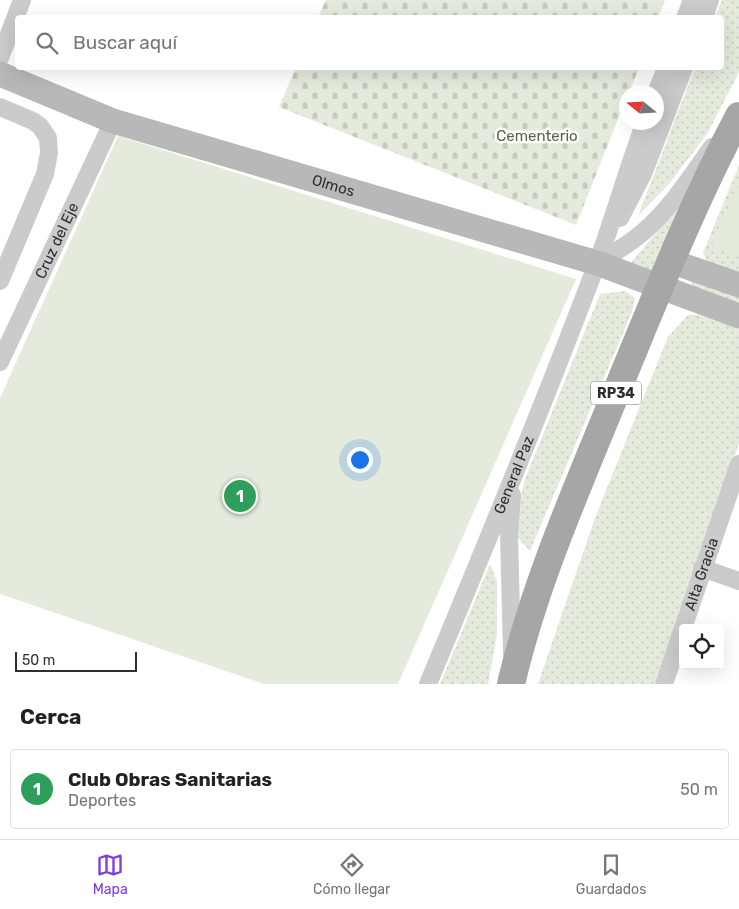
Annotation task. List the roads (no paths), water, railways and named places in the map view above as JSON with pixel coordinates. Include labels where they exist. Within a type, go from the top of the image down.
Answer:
[{"type":"main road","name":"RP34","points":[[514,682],[539,586],[718,156],[739,116]]},
{"type":"main road","name":"RP34","points":[[670,275],[739,126]]},
{"type":"street","points":[[16,15],[22,0]]},
{"type":"street","points":[[686,15],[692,0]]},
{"type":"street","points":[[705,15],[710,0]]},
{"type":"street","points":[[0,58],[15,18]]},
{"type":"street","points":[[659,85],[665,70]]},
{"type":"street","name":"General Paz","points":[[597,263],[643,174],[683,70]]},
{"type":"street","name":"Olmos","points":[[0,74],[113,120],[597,263],[670,275]]},
{"type":"street","points":[[0,107],[33,121],[40,126],[48,138],[50,153],[45,174],[0,281]]},
{"type":"street","points":[[597,263],[633,240],[655,221],[680,192],[739,110]]},
{"type":"street","name":"Cruz del Eje","points":[[0,362],[113,120]]},
{"type":"street","name":"General Paz","points":[[428,684],[514,477],[597,263],[642,130]]},
{"type":"street","points":[[670,275],[739,285]]},
{"type":"street","points":[[670,275],[739,316]]},
{"type":"street","name":"Alta Gracia","points":[[664,684],[739,464]]},
{"type":"street","points":[[514,477],[509,535],[514,682]]},
{"type":"street","points":[[702,568],[739,581]]},
{"type":"place","name":"Club Obras Sanitarias","points":[[240,496]]},
{"type":"park label","name":"Cementerio","points":[[537,136]]}]
